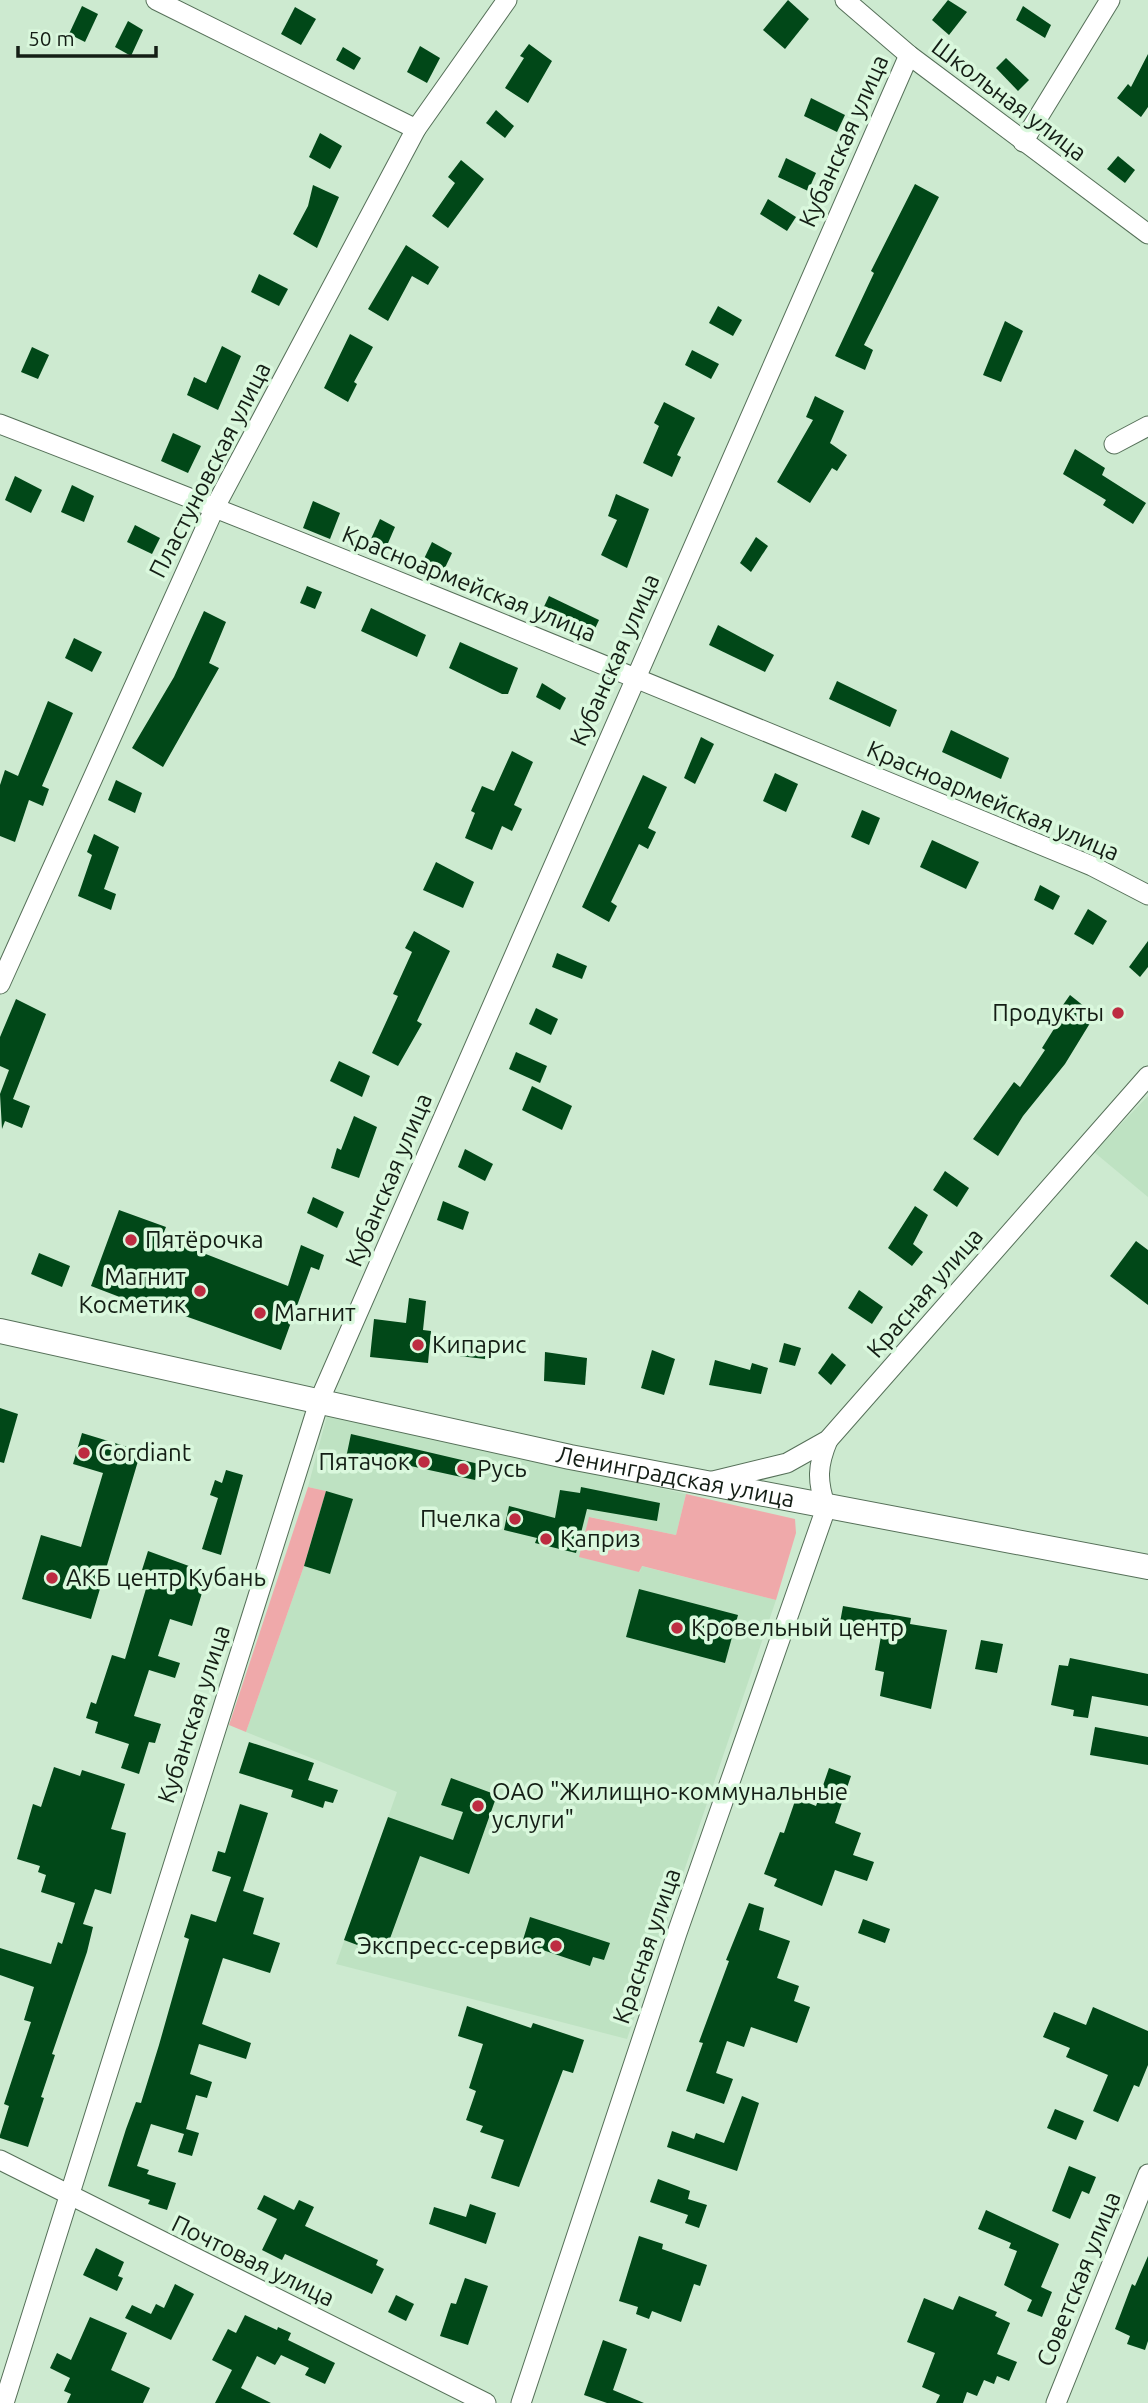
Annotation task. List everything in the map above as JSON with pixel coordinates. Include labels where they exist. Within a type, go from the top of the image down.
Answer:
[{"type":"main road","name":"Ленинградская улица","points":[[0,1331],[320,1399],[558,1454],[826,1508],[1148,1567]]},
{"type":"street","points":[[156,0],[416,129]]},
{"type":"street","name":"Пластуновская улица","points":[[0,984],[215,507],[416,129],[507,0]]},
{"type":"street","name":"Школьная улица","points":[[845,0],[909,55],[1148,234]]},
{"type":"street","points":[[1023,142],[1110,0]]},
{"type":"street","name":"Кубанская улица","points":[[4,2403],[320,1399],[909,55]]},
{"type":"street","name":"Красноармейская улица","points":[[0,424],[215,507],[634,678],[1092,866],[1148,895]]},
{"type":"street","points":[[1114,444],[1148,426]]},
{"type":"street","name":"Красная улица","points":[[701,1483],[787,1463],[828,1440],[1148,1076]]},
{"type":"street","points":[[826,1508],[818,1477],[819,1461],[828,1440]]},
{"type":"street","name":"Красная улица","points":[[521,2403],[677,1933],[826,1508]]},
{"type":"street","name":"Почтовая улица","points":[[0,2161],[486,2403]]},
{"type":"street","name":"Советская улица","points":[[1056,2403],[1148,2174]]},
{"type":"shaded area","points":[[1148,1096],[1148,1197],[1094,1152]]},
{"type":"shaded area","points":[[328,1412],[686,1494],[676,1535],[590,1517],[640,1572],[641,1566],[776,1600],[627,2039],[336,1964],[397,1792],[246,1732],[304,1566],[326,1491],[308,1487]]},
{"type":"shaded area","points":[[308,1487],[326,1491],[304,1566],[246,1732],[229,1725]]},
{"type":"shaded area","points":[[686,1494],[795,1519],[796,1533],[776,1600],[642,1566],[639,1572],[579,1557],[589,1517],[676,1535]]},
{"type":"building","points":[[788,0],[809,19],[785,49],[763,30]]},
{"type":"building","points":[[948,0],[967,12],[949,35],[932,20]]},
{"type":"building","points":[[82,6],[98,14],[85,42],[69,34]]},
{"type":"building","points":[[1023,6],[1051,25],[1045,38],[1016,20]]},
{"type":"building","points":[[295,7],[316,19],[301,45],[281,34]]},
{"type":"building","points":[[128,21],[143,30],[131,56],[115,47]]},
{"type":"building","points":[[529,44],[552,61],[528,103],[505,88],[524,58],[520,56]]},
{"type":"building","points":[[420,46],[440,58],[427,83],[407,72]]},
{"type":"building","points":[[343,47],[361,58],[354,70],[336,60]]},
{"type":"building","points":[[1148,54],[1148,107],[1141,117],[1117,98],[1128,84],[1131,87]]},
{"type":"building","points":[[1006,58],[1029,80],[1018,91],[996,68]]},
{"type":"building","points":[[811,98],[845,115],[837,132],[804,116]]},
{"type":"building","points":[[496,110],[514,126],[505,138],[486,123]]},
{"type":"building","points":[[320,133],[342,146],[330,169],[309,157]]},
{"type":"building","points":[[1118,156],[1135,170],[1125,183],[1107,169]]},
{"type":"building","points":[[786,158],[816,173],[808,191],[778,177]]},
{"type":"building","points":[[461,160],[484,179],[448,228],[432,216],[455,183],[448,177]]},
{"type":"building","points":[[915,184],[939,197],[864,345],[873,350],[865,370],[835,356],[874,273],[871,271]]},
{"type":"building","points":[[313,185],[339,197],[317,248],[293,234],[308,206]]},
{"type":"building","points":[[768,199],[796,217],[787,231],[760,214]]},
{"type":"building","points":[[406,245],[439,267],[428,285],[412,276],[388,321],[368,309]]},
{"type":"building","points":[[259,274],[288,289],[279,306],[251,292]]},
{"type":"building","points":[[718,306],[742,320],[733,336],[709,323]]},
{"type":"building","points":[[1005,321],[1023,331],[1001,382],[983,375]]},
{"type":"building","points":[[350,334],[373,347],[354,382],[357,384],[348,402],[324,388]]},
{"type":"building","points":[[222,346],[241,356],[218,410],[187,395],[194,377],[206,383]]},
{"type":"building","points":[[32,347],[49,355],[38,379],[21,372]]},
{"type":"building","points":[[692,350],[719,364],[711,379],[685,365]]},
{"type":"building","points":[[815,396],[844,411],[830,443],[847,455],[837,471],[832,468],[810,503],[777,482],[813,420],[806,417]]},
{"type":"building","points":[[664,402],[695,418],[677,455],[681,457],[672,477],[643,463],[659,426],[654,423]]},
{"type":"building","points":[[173,433],[201,446],[188,473],[161,461]]},
{"type":"building","points":[[1075,449],[1105,468],[1102,475],[1146,503],[1133,524],[1103,505],[1106,500],[1063,474]]},
{"type":"building","points":[[15,476],[42,490],[31,513],[5,500]]},
{"type":"building","points":[[72,485],[94,496],[84,522],[61,512]]},
{"type":"building","points":[[616,494],[649,509],[627,568],[601,555],[617,520],[608,516]]},
{"type":"building","points":[[313,501],[340,513],[330,539],[303,528]]},
{"type":"building","points":[[380,519],[395,527],[382,557],[366,550]]},
{"type":"building","points":[[135,525],[160,538],[152,554],[127,542]]},
{"type":"building","points":[[756,537],[768,546],[751,572],[740,563]]},
{"type":"building","points":[[432,542],[452,553],[442,574],[422,563]]},
{"type":"building","points":[[307,586],[322,592],[315,609],[300,603]]},
{"type":"building","points":[[549,596],[599,620],[592,635],[541,613]]},
{"type":"building","points":[[371,608],[426,635],[417,657],[361,631]]},
{"type":"building","points":[[204,611],[226,622],[209,663],[219,668],[163,767],[132,748],[174,677]]},
{"type":"building","points":[[718,625],[774,655],[765,672],[709,645]]},
{"type":"building","points":[[74,638],[102,652],[92,672],[65,658]]},
{"type":"building","points":[[460,642],[518,668],[508,694],[502,694],[449,668]]},
{"type":"building","points":[[837,681],[897,710],[890,727],[829,699]]},
{"type":"building","points":[[542,683],[566,698],[560,710],[536,697]]},
{"type":"building","points":[[48,701],[73,713],[42,786],[49,789],[43,806],[29,800],[15,842],[0,836],[0,785],[5,770],[18,776]]},
{"type":"building","points":[[951,730],[1009,758],[1001,779],[942,752]]},
{"type":"building","points":[[701,737],[714,744],[695,784],[684,778]]},
{"type":"building","points":[[512,751],[533,762],[514,805],[522,809],[512,831],[502,826],[492,850],[465,838],[475,813],[471,811],[482,786],[494,791]]},
{"type":"building","points":[[775,773],[798,784],[786,812],[763,801]]},
{"type":"building","points":[[643,775],[667,787],[648,828],[656,832],[648,849],[639,844],[611,902],[617,906],[609,922],[582,907]]},
{"type":"building","points":[[116,780],[142,793],[135,813],[108,800]]},
{"type":"building","points":[[862,810],[880,818],[869,845],[851,837]]},
{"type":"building","points":[[94,834],[119,847],[104,889],[116,894],[111,910],[78,896],[92,855],[87,852]]},
{"type":"building","points":[[932,840],[979,862],[966,889],[920,867]]},
{"type":"building","points":[[436,862],[474,882],[463,908],[423,890]]},
{"type":"building","points":[[1040,885],[1060,896],[1053,910],[1034,900]]},
{"type":"building","points":[[1088,909],[1107,921],[1093,945],[1074,934]]},
{"type":"building","points":[[414,931],[450,951],[417,1021],[422,1024],[398,1066],[372,1053],[398,996],[393,994],[412,952],[405,948]]},
{"type":"building","points":[[1148,941],[1148,967],[1140,977],[1129,967]]},
{"type":"building","points":[[557,953],[587,966],[582,979],[552,967]]},
{"type":"building","points":[[1070,995],[1095,1015],[1065,1064],[1023,1116],[998,1156],[973,1139],[1014,1082],[1020,1087],[1045,1050],[1042,1048],[1062,1016],[1058,1012]]},
{"type":"building","points":[[16,999],[46,1014],[13,1099],[30,1106],[22,1128],[5,1121],[2,1129],[0,1094],[9,1070],[0,1066],[0,1037]]},
{"type":"building","points":[[536,1008],[558,1019],[551,1035],[529,1024]]},
{"type":"building","points":[[516,1052],[547,1066],[540,1083],[509,1069]]},
{"type":"building","points":[[339,1061],[370,1076],[362,1097],[330,1081]]},
{"type":"building","points":[[532,1086],[572,1106],[562,1130],[522,1110]]},
{"type":"building","points":[[354,1116],[377,1127],[359,1178],[331,1168],[337,1148],[341,1150]]},
{"type":"building","points":[[465,1149],[493,1164],[485,1181],[458,1167]]},
{"type":"building","points":[[945,1171],[969,1188],[957,1207],[933,1190]]},
{"type":"building","points":[[313,1197],[344,1212],[337,1228],[307,1213]]},
{"type":"building","points":[[443,1201],[469,1212],[463,1230],[437,1220]]},
{"type":"building","points":[[915,1206],[928,1215],[913,1244],[923,1252],[912,1266],[888,1248]]},
{"type":"building","points":[[119,1210],[166,1227],[162,1237],[288,1286],[301,1245],[324,1255],[319,1270],[311,1267],[281,1350],[140,1300],[138,1304],[91,1286]]},
{"type":"building","points":[[1136,1241],[1148,1250],[1148,1305],[1110,1276]]},
{"type":"building","points":[[39,1253],[70,1266],[62,1287],[31,1274]]},
{"type":"building","points":[[859,1290],[883,1307],[872,1324],[848,1308]]},
{"type":"building","points":[[409,1298],[426,1301],[423,1330],[431,1331],[428,1363],[370,1357],[374,1319],[406,1323]]},
{"type":"building","points":[[460,1338],[486,1341],[485,1359],[459,1356]]},
{"type":"building","points":[[784,1343],[801,1348],[795,1366],[779,1362]]},
{"type":"building","points":[[652,1350],[675,1359],[664,1395],[641,1388]]},
{"type":"building","points":[[545,1352],[587,1358],[585,1385],[544,1381]]},
{"type":"building","points":[[832,1353],[846,1365],[831,1385],[818,1373]]},
{"type":"building","points":[[715,1360],[750,1370],[752,1363],[768,1368],[761,1394],[709,1385]]},
{"type":"building","points":[[0,1408],[18,1414],[4,1463],[0,1462]]},
{"type":"building","points":[[82,1433],[141,1451],[91,1619],[22,1599],[41,1535],[81,1547],[103,1473],[73,1464]]},
{"type":"building","points":[[351,1434],[479,1464],[475,1480],[406,1465],[405,1471],[346,1458]]},
{"type":"building","points":[[226,1470],[243,1475],[221,1555],[202,1549],[218,1498],[210,1495],[215,1480],[222,1483]]},
{"type":"building","points":[[581,1487],[660,1503],[657,1521],[587,1509],[576,1553],[535,1543],[537,1538],[504,1530],[509,1506],[555,1518],[560,1490],[580,1493]]},
{"type":"building","points":[[326,1491],[353,1499],[330,1574],[304,1566]]},
{"type":"building","points":[[148,1551],[208,1573],[192,1626],[170,1619],[158,1656],[180,1663],[175,1678],[149,1670],[134,1716],[161,1724],[155,1743],[149,1742],[139,1774],[121,1768],[129,1744],[95,1733],[98,1722],[86,1718],[91,1702],[96,1704],[112,1655],[125,1659],[151,1572],[142,1570]]},
{"type":"building","points":[[639,1589],[738,1615],[725,1663],[626,1637]]},
{"type":"building","points":[[843,1606],[911,1618],[910,1624],[947,1630],[931,1709],[880,1696],[884,1672],[875,1670],[881,1636],[839,1628]]},
{"type":"building","points":[[981,1640],[1003,1644],[997,1673],[975,1669]]},
{"type":"building","points":[[1070,1658],[1148,1674],[1148,1706],[1092,1696],[1088,1718],[1073,1716],[1074,1710],[1051,1705],[1059,1665],[1068,1666]]},
{"type":"building","points":[[1095,1727],[1148,1737],[1148,1765],[1090,1755]]},
{"type":"building","points":[[249,1742],[314,1763],[308,1780],[338,1790],[333,1803],[325,1801],[323,1808],[291,1797],[293,1790],[239,1773]]},
{"type":"building","points":[[54,1767],[80,1776],[82,1770],[125,1784],[111,1829],[126,1833],[111,1894],[95,1889],[83,1924],[93,1927],[87,1952],[52,2054],[55,2055],[41,2097],[44,2098],[28,2147],[0,2138],[0,2135],[9,2106],[4,2104],[31,2022],[24,2020],[34,1987],[0,1975],[0,1948],[51,1964],[58,1942],[62,1944],[75,1903],[41,1892],[46,1875],[38,1872],[40,1866],[17,1859],[33,1804],[41,1807]]},
{"type":"building","points":[[829,1768],[851,1776],[835,1823],[861,1833],[853,1855],[874,1862],[867,1881],[835,1870],[822,1906],[774,1886],[777,1879],[764,1874],[780,1832],[784,1833],[796,1798],[816,1806]]},
{"type":"building","points":[[451,1778],[497,1795],[469,1874],[420,1856],[384,1955],[344,1940],[388,1817],[453,1840],[463,1812],[441,1805]]},
{"type":"building","points":[[240,1804],[268,1813],[243,1891],[264,1898],[253,1934],[280,1943],[270,1973],[223,1958],[202,2024],[251,2043],[246,2059],[199,2044],[190,2074],[212,2082],[207,2098],[196,2095],[186,2129],[199,2133],[192,2156],[178,2152],[184,2134],[151,2124],[137,2166],[149,2170],[147,2174],[176,2183],[167,2210],[148,2204],[150,2200],[108,2186],[136,2102],[141,2103],[159,2045],[189,1939],[184,1937],[191,1914],[216,1922],[231,1877],[212,1871],[218,1851],[225,1853]]},
{"type":"building","points":[[749,1903],[764,1908],[759,1930],[790,1941],[777,1978],[799,1986],[794,2001],[810,2007],[797,2043],[751,2027],[744,2047],[727,2041],[716,2073],[733,2079],[724,2104],[686,2091],[703,2043],[699,2042],[729,1961],[726,1960]]},
{"type":"building","points":[[530,1917],[610,1943],[604,1960],[593,1957],[590,1966],[522,1943]]},
{"type":"building","points":[[863,1919],[890,1929],[885,1943],[858,1933]]},
{"type":"building","points":[[467,2006],[531,2028],[533,2023],[584,2040],[573,2073],[563,2070],[519,2187],[491,2178],[504,2140],[480,2132],[483,2126],[466,2120],[476,2091],[469,2088],[483,2044],[458,2036]]},
{"type":"building","points":[[1093,2007],[1148,2031],[1148,2065],[1139,2087],[1134,2085],[1118,2122],[1093,2111],[1108,2075],[1066,2057],[1070,2048],[1043,2037],[1054,2012],[1086,2025]]},
{"type":"building","points":[[742,2096],[759,2103],[737,2171],[667,2147],[672,2131],[694,2139],[696,2133],[724,2143]]},
{"type":"building","points":[[1055,2109],[1084,2121],[1076,2140],[1047,2128]]},
{"type":"building","points":[[1069,2166],[1096,2177],[1089,2194],[1082,2191],[1070,2219],[1052,2211]]},
{"type":"building","points":[[658,2179],[690,2191],[688,2199],[707,2205],[699,2228],[685,2223],[688,2215],[650,2202]]},
{"type":"building","points":[[264,2195],[294,2210],[299,2200],[314,2207],[305,2226],[378,2260],[376,2265],[384,2269],[372,2294],[285,2254],[282,2260],[262,2250],[277,2219],[257,2209]]},
{"type":"building","points":[[470,2204],[496,2213],[486,2244],[429,2224],[434,2207],[466,2217]]},
{"type":"building","points":[[986,2210],[1059,2244],[1041,2287],[1052,2292],[1042,2317],[1027,2311],[1032,2300],[1004,2285],[1017,2251],[1009,2248],[1011,2243],[978,2229]]},
{"type":"building","points":[[639,2236],[663,2244],[662,2249],[707,2265],[700,2286],[694,2284],[681,2322],[652,2311],[649,2319],[636,2314],[638,2307],[619,2301]]},
{"type":"building","points":[[96,2248],[124,2262],[118,2276],[123,2278],[117,2291],[83,2275]]},
{"type":"building","points":[[1148,2256],[1148,2341],[1145,2350],[1127,2344],[1130,2336],[1115,2329],[1132,2284],[1135,2286]]},
{"type":"building","points":[[465,2278],[488,2286],[468,2345],[440,2336],[451,2303],[456,2304]]},
{"type":"building","points":[[175,2284],[194,2294],[171,2340],[125,2318],[132,2305],[151,2314],[156,2304],[164,2308]]},
{"type":"building","points":[[396,2295],[414,2304],[406,2321],[388,2312]]},
{"type":"building","points":[[959,2296],[997,2312],[995,2316],[1010,2323],[997,2354],[1017,2362],[1009,2381],[997,2376],[994,2384],[984,2380],[977,2396],[967,2392],[963,2403],[936,2403],[940,2395],[922,2387],[935,2353],[907,2342],[924,2298],[953,2310]]},
{"type":"building","points":[[245,2315],[277,2330],[278,2327],[291,2333],[288,2340],[335,2363],[325,2384],[305,2375],[309,2368],[281,2355],[275,2365],[257,2356],[241,2388],[271,2403],[215,2403],[232,2370],[212,2360],[228,2329],[236,2333]]},
{"type":"building","points":[[90,2317],[127,2333],[111,2370],[150,2388],[143,2403],[67,2403],[71,2394],[64,2391],[70,2378],[50,2368],[57,2353],[71,2360]]},
{"type":"building","points":[[603,2340],[627,2349],[613,2390],[644,2403],[607,2403],[584,2395]]},
{"type":"place","name":"Продукты","points":[[1118,1013]]},
{"type":"place","name":"Пятёрочка","points":[[131,1240]]},
{"type":"place","name":"Магнит Косметик","points":[[200,1291]]},
{"type":"place","name":"Магнит","points":[[260,1313]]},
{"type":"place","name":"Кипарис","points":[[418,1345]]},
{"type":"place","name":"Cordiant","points":[[84,1453]]},
{"type":"place","name":"Пятачок","points":[[424,1462]]},
{"type":"place","name":"Русь","points":[[463,1469]]},
{"type":"place","name":"Пчелка","points":[[515,1519]]},
{"type":"place","name":"Каприз","points":[[546,1539]]},
{"type":"place","name":"АКБ центр Кубань","points":[[52,1578]]},
{"type":"place","name":"Кровельный центр","points":[[677,1628]]},
{"type":"place","name":"ОАО \"Жилищно-коммунальные услуги\"","points":[[478,1806]]},
{"type":"place","name":"Экспресс-сервис","points":[[556,1946]]}]
